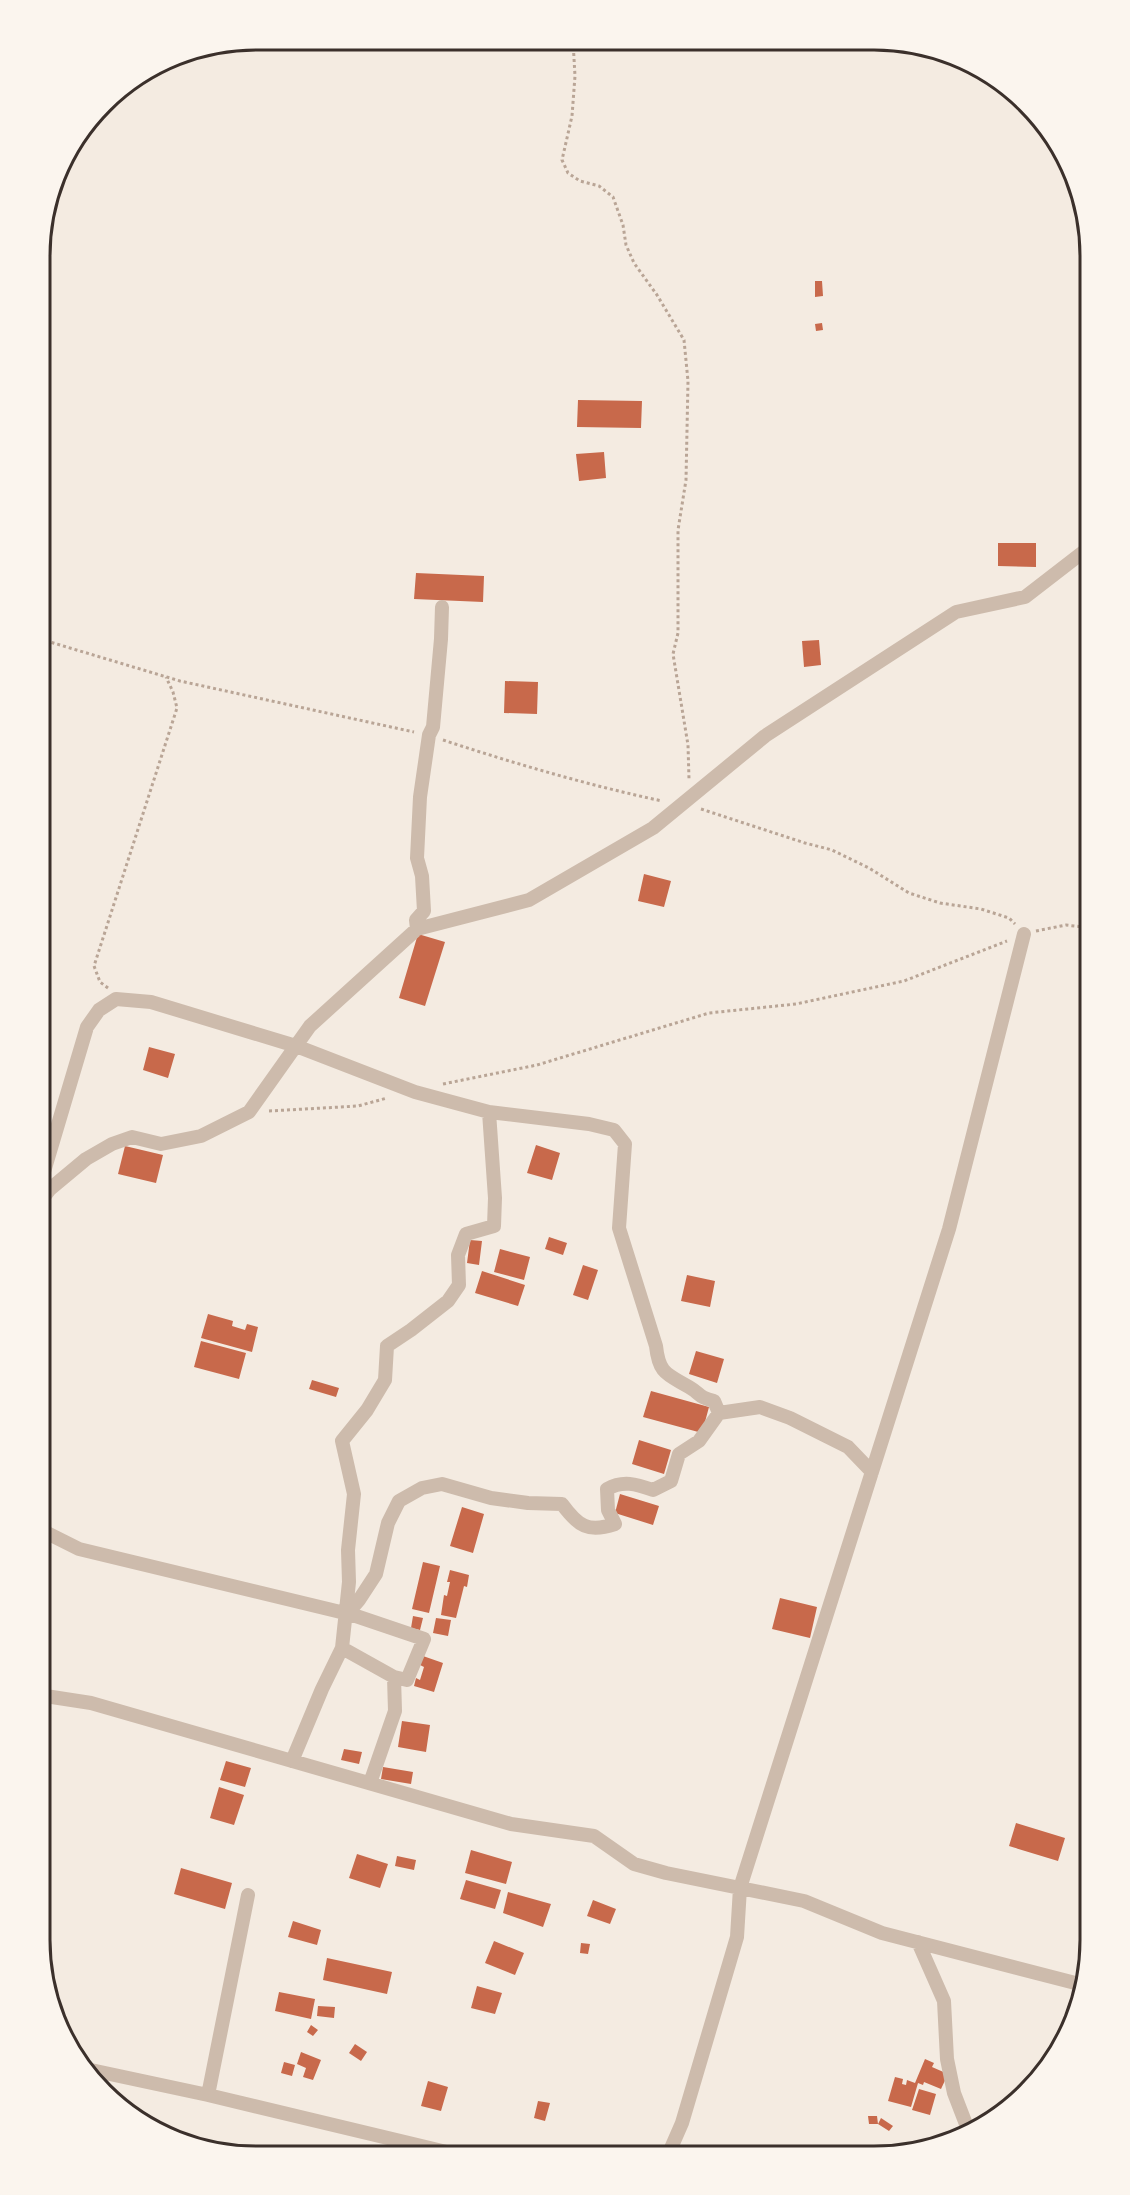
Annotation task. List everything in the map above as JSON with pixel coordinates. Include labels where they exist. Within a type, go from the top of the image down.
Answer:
[{"type":"street","points":[[50,1189],[86,1159],[112,1144],[132,1137],[161,1144],[201,1136],[249,1112],[310,1026],[417,928],[529,900],[653,828],[765,736],[956,612],[1025,597],[1080,554]]},
{"type":"street","points":[[417,928],[416,920],[424,911],[422,876],[417,858],[420,797],[429,735],[433,727],[442,607]]},
{"type":"street","points":[[672,2146],[682,2123],[737,1937],[740,1888],[949,1229],[1024,934]]},
{"type":"street","points":[[50,1151],[87,1027],[99,1010],[116,999],[151,1002],[296,1046],[415,1092],[489,1112],[589,1124],[614,1130],[625,1144],[619,1228],[656,1346],[658,1361],[665,1373],[690,1388],[701,1398],[714,1401],[719,1413]]},
{"type":"street","points":[[292,1761],[342,1648],[347,1614],[348,1550],[354,1494],[342,1441],[367,1410],[385,1380],[387,1346],[448,1301],[459,1285],[458,1255],[466,1234],[494,1227],[495,1198],[489,1112]]},
{"type":"street","points":[[347,1614],[376,1574],[388,1523],[399,1501],[422,1488],[442,1484],[491,1498],[528,1503],[562,1504],[573,1520],[598,1530],[615,1524],[608,1510],[607,1489],[618,1483],[636,1484],[653,1490],[671,1481],[679,1455],[699,1441],[719,1413],[760,1407],[790,1418],[848,1447],[872,1472]]},
{"type":"street","points":[[50,1534],[79,1549],[347,1614],[424,1639],[407,1680],[394,1677],[342,1648]]},
{"type":"street","points":[[370,1783],[395,1711],[394,1677]]},
{"type":"street","points":[[50,1696],[91,1702],[511,1824],[594,1836],[634,1864],[666,1873],[804,1901],[882,1933],[1076,1983]]},
{"type":"street","points":[[208,2095],[248,1895]]},
{"type":"street","points":[[918,1942],[944,2001],[947,2059],[954,2093],[966,2124]]},
{"type":"street","points":[[98,2072],[421,2146]]},
{"type":"path","points":[[574,50],[575,76],[572,116],[562,160],[568,173],[580,181],[599,186],[613,197],[623,225],[626,245],[634,262],[684,340],[688,381],[686,480],[678,530],[678,633],[673,654],[688,745],[686,801]]},
{"type":"path","points":[[50,642],[166,677],[429,735],[506,761],[593,786],[667,802],[686,801],[805,843],[832,850],[869,868],[909,893],[940,903],[981,909],[1010,918],[1024,934]]},
{"type":"path","points":[[116,999],[100,982],[94,966],[177,708],[166,677]]},
{"type":"path","points":[[249,1112],[358,1106],[460,1080],[537,1065],[709,1013],[796,1004],[904,981],[1024,934],[1066,925],[1080,927]]},
{"type":"building","points":[[815,281],[822,281],[823,296],[815,297]]},
{"type":"building","points":[[822,323],[823,330],[816,331],[815,324]]},
{"type":"building","points":[[578,400],[642,401],[641,428],[577,427]]},
{"type":"building","points":[[604,452],[606,478],[579,481],[576,454]]},
{"type":"building","points":[[998,543],[1036,543],[1036,567],[998,566]]},
{"type":"building","points":[[416,573],[484,576],[483,602],[414,599]]},
{"type":"building","points":[[819,640],[821,665],[804,667],[802,641]]},
{"type":"building","points":[[505,681],[538,682],[537,714],[504,713]]},
{"type":"building","points":[[644,874],[671,881],[664,907],[638,901]]},
{"type":"building","points":[[418,934],[445,942],[425,1006],[399,998]]},
{"type":"building","points":[[149,1047],[175,1054],[168,1078],[143,1070]]},
{"type":"building","points":[[536,1145],[560,1153],[552,1180],[527,1173]]},
{"type":"building","points":[[125,1146],[163,1155],[156,1183],[118,1174]]},
{"type":"building","points":[[549,1237],[567,1243],[563,1255],[545,1249]]},
{"type":"building","points":[[470,1240],[482,1241],[479,1265],[467,1263]]},
{"type":"building","points":[[500,1249],[530,1257],[524,1280],[494,1272]]},
{"type":"building","points":[[583,1265],[598,1270],[588,1300],[573,1295]]},
{"type":"building","points":[[482,1271],[525,1285],[518,1306],[475,1293]]},
{"type":"building","points":[[687,1275],[715,1281],[710,1307],[681,1301]]},
{"type":"building","points":[[208,1314],[233,1321],[232,1326],[245,1330],[247,1324],[258,1327],[252,1352],[201,1338]]},
{"type":"building","points":[[201,1341],[246,1353],[239,1379],[194,1367]]},
{"type":"building","points":[[696,1351],[724,1359],[717,1383],[689,1374]]},
{"type":"building","points":[[312,1380],[339,1388],[336,1397],[309,1389]]},
{"type":"building","points":[[651,1391],[709,1407],[702,1433],[643,1417]]},
{"type":"building","points":[[639,1440],[671,1450],[664,1474],[632,1464]]},
{"type":"building","points":[[620,1494],[659,1506],[653,1525],[615,1513]]},
{"type":"building","points":[[462,1507],[484,1514],[473,1553],[450,1546]]},
{"type":"building","points":[[423,1562],[440,1566],[429,1613],[412,1609]]},
{"type":"building","points":[[450,1570],[469,1575],[456,1618],[441,1615],[444,1595],[447,1596],[450,1582],[447,1582]]},
{"type":"building","points":[[780,1598],[817,1607],[810,1638],[772,1629]]},
{"type":"building","points":[[413,1616],[423,1618],[420,1630],[411,1628]]},
{"type":"building","points":[[436,1618],[451,1620],[448,1636],[433,1633]]},
{"type":"building","points":[[423,1656],[443,1663],[434,1692],[414,1686],[416,1678],[420,1680],[424,1667],[420,1665]]},
{"type":"building","points":[[402,1721],[430,1725],[426,1752],[398,1747]]},
{"type":"building","points":[[344,1749],[362,1752],[359,1764],[341,1760]]},
{"type":"building","points":[[226,1761],[251,1768],[245,1787],[220,1780]]},
{"type":"building","points":[[383,1767],[413,1772],[411,1784],[381,1779]]},
{"type":"building","points":[[219,1787],[244,1795],[234,1825],[210,1818]]},
{"type":"building","points":[[1016,1823],[1065,1838],[1058,1861],[1009,1846]]},
{"type":"building","points":[[471,1850],[512,1862],[506,1884],[465,1873]]},
{"type":"building","points":[[357,1854],[388,1864],[380,1888],[349,1878]]},
{"type":"building","points":[[397,1856],[416,1860],[414,1870],[395,1866]]},
{"type":"building","points":[[181,1868],[232,1883],[225,1909],[174,1894]]},
{"type":"building","points":[[466,1880],[501,1890],[495,1909],[460,1899]]},
{"type":"building","points":[[508,1892],[551,1904],[543,1927],[503,1913]]},
{"type":"building","points":[[593,1900],[616,1909],[610,1924],[587,1916]]},
{"type":"building","points":[[293,1921],[321,1930],[317,1945],[288,1937]]},
{"type":"building","points":[[494,1941],[524,1953],[515,1975],[485,1963]]},
{"type":"building","points":[[581,1943],[590,1944],[588,1954],[580,1953]]},
{"type":"building","points":[[327,1958],[392,1972],[387,1994],[323,1980]]},
{"type":"building","points":[[477,1986],[502,1993],[495,2014],[471,2008]]},
{"type":"building","points":[[279,1992],[315,1999],[311,2019],[275,2011]]},
{"type":"building","points":[[318,2006],[335,2007],[334,2018],[317,2016]]},
{"type":"building","points":[[311,2025],[318,2030],[313,2036],[307,2032]]},
{"type":"building","points":[[355,2044],[367,2052],[361,2061],[349,2053]]},
{"type":"building","points":[[301,2052],[321,2060],[313,2080],[303,2077],[306,2068],[297,2064]]},
{"type":"building","points":[[925,2059],[934,2063],[932,2067],[948,2074],[941,2089],[924,2082],[923,2085],[918,2083],[911,2107],[888,2101],[895,2077],[903,2079],[902,2084],[906,2085],[907,2080],[915,2083]]},
{"type":"building","points":[[284,2062],[295,2065],[292,2076],[281,2073]]},
{"type":"building","points":[[428,2081],[448,2087],[441,2111],[421,2106]]},
{"type":"building","points":[[919,2089],[936,2094],[930,2115],[912,2110]]},
{"type":"building","points":[[538,2101],[550,2103],[545,2121],[534,2118]]},
{"type":"building","points":[[868,2116],[877,2116],[878,2124],[869,2124]]},
{"type":"building","points":[[881,2118],[893,2126],[889,2131],[878,2124]]}]
